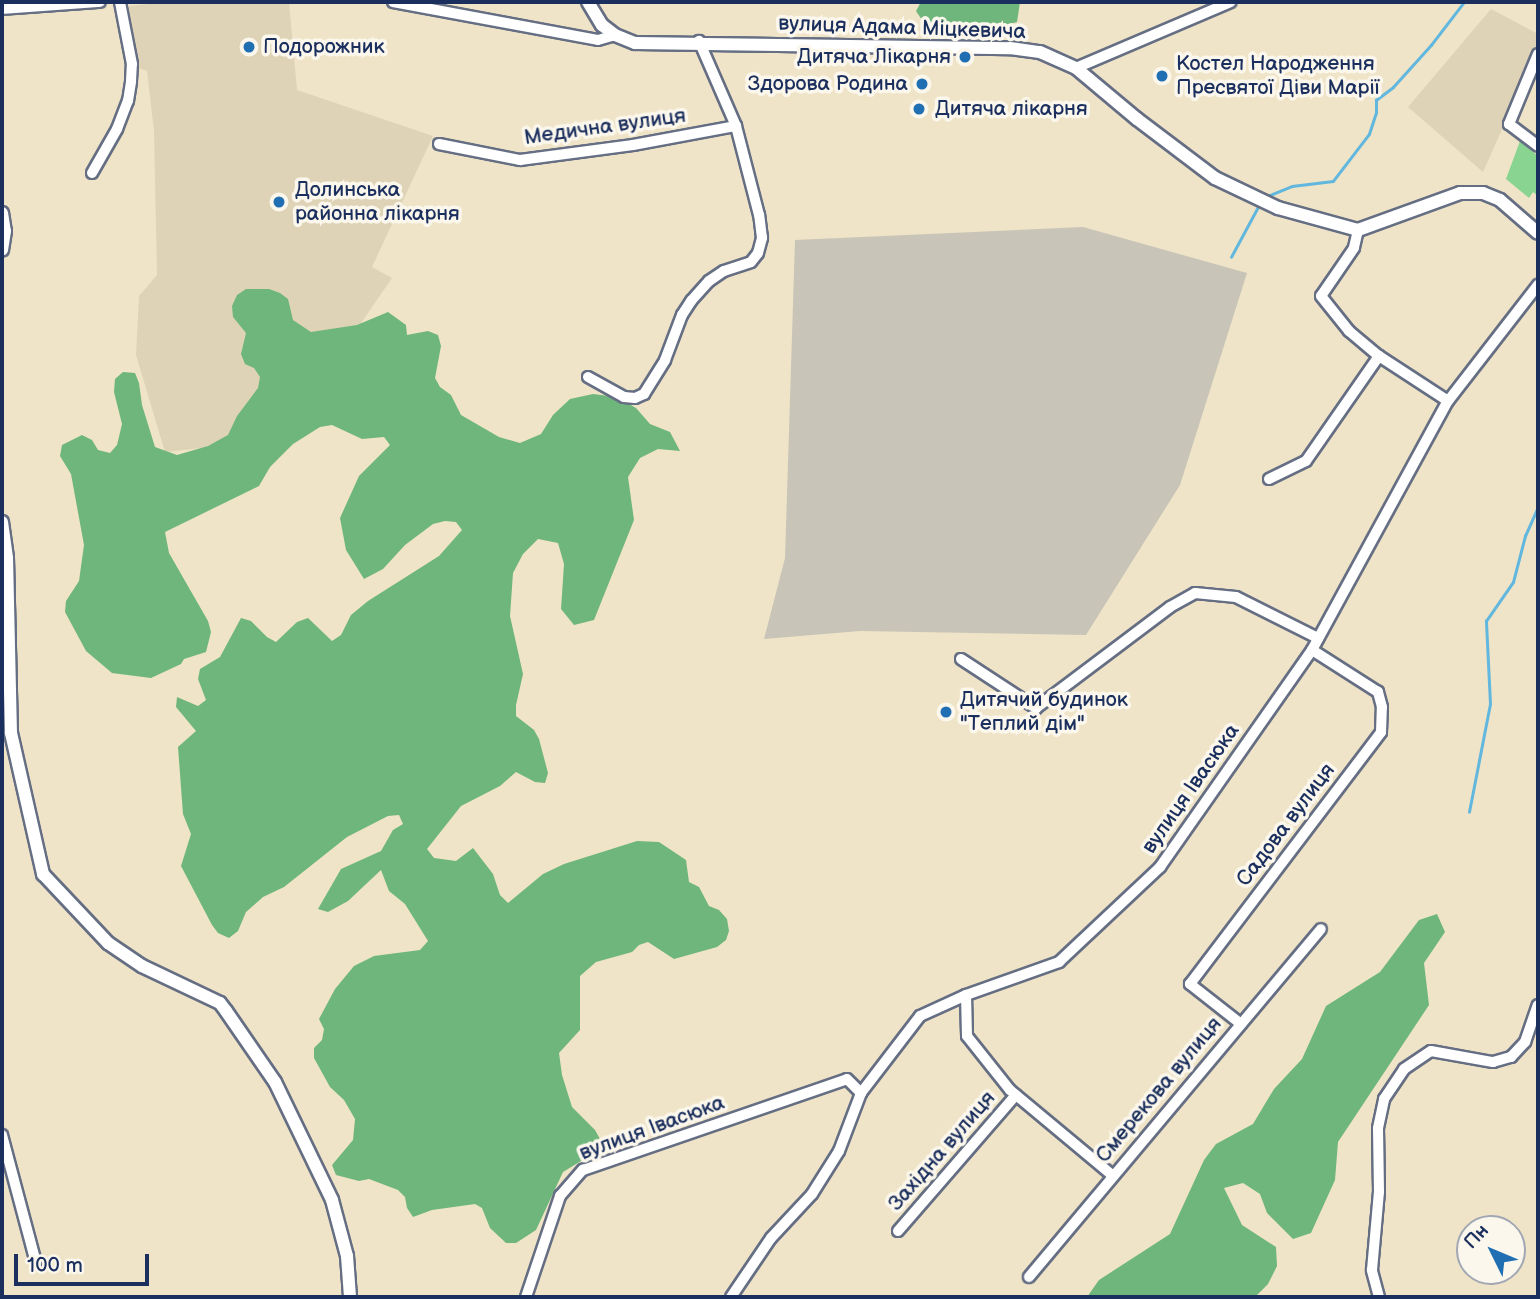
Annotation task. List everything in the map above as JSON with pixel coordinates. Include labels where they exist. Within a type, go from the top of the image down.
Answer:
[{"type":"street","points":[[2,9],[100,2]]},
{"type":"street","points":[[92,173],[117,129],[128,101],[132,64],[121,2]]},
{"type":"street","points":[[393,2],[598,40],[615,35]]},
{"type":"street","points":[[588,2],[602,25],[615,35]]},
{"type":"street","points":[[1076,68],[1231,2]]},
{"type":"street","name":"вулиця Адама Міцкевича","points":[[615,35],[635,43],[699,41],[1010,48],[1041,52],[1076,68],[1137,119],[1215,178],[1278,208],[1357,230]]},
{"type":"street","points":[[588,377],[624,397],[635,398],[644,394],[665,360],[681,315],[691,301],[709,281],[751,262],[758,253],[762,238],[759,215],[736,126],[699,41]]},
{"type":"street","points":[[1538,54],[1509,124],[1538,146]]},
{"type":"street","name":"Медична вулиця","points":[[439,144],[520,160],[633,145],[736,126]]},
{"type":"street","points":[[1448,401],[1379,356],[1349,331],[1321,296],[1354,248],[1357,230],[1460,194],[1472,192],[1500,200],[1538,233]]},
{"type":"street","points":[[2,213],[5,231],[2,250]]},
{"type":"street","name":"вулиця Івасюка","points":[[731,1297],[771,1238],[812,1194],[839,1151],[861,1093],[920,1016],[966,995],[1059,962],[1160,867],[1202,812],[1312,650],[1448,401],[1538,285]]},
{"type":"street","points":[[1269,479],[1306,461],[1379,356]]},
{"type":"street","points":[[2,522],[7,558],[11,733],[43,874],[108,943],[142,966],[220,1003],[226,1011],[275,1082],[332,1200],[347,1255],[350,1297]]},
{"type":"street","points":[[961,659],[1036,708],[1170,607],[1195,593],[1236,597],[1318,638]]},
{"type":"street","name":"Садова вулиця","points":[[1241,1024],[1189,984],[1381,732],[1382,707],[1378,692],[1312,650]]},
{"type":"street","name":"Смерекова вулиця","points":[[1029,1277],[1321,929]]},
{"type":"street","points":[[966,995],[967,1037],[1016,1095],[1112,1175]]},
{"type":"street","points":[[1378,1297],[1372,1270],[1379,1192],[1378,1128],[1384,1099],[1404,1069],[1431,1051],[1493,1062],[1511,1057],[1525,1042],[1538,1004]]},
{"type":"street","name":"вулиця Івасюка","points":[[526,1297],[560,1196],[583,1170],[847,1079],[861,1093]]},
{"type":"street","name":"Західна вулиця","points":[[898,1231],[1016,1095]]},
{"type":"street","points":[[2,1135],[36,1263]]},
{"type":"shaded area","name":"Долинська районна лікарня","points":[[168,2],[289,2],[297,90],[433,136],[372,267],[392,278],[357,329],[240,431],[203,448],[165,452],[136,355],[139,296],[157,275],[154,131],[147,71],[133,66],[129,6]]},
{"type":"shaded area","points":[[1491,9],[1538,34],[1538,49],[1483,172],[1408,107]]},
{"type":"shaded area","points":[[1083,227],[1247,273],[1180,485],[1086,635],[860,631],[764,639],[785,558],[795,240]]},
{"type":"green space","points":[[921,2],[1020,2],[1017,22],[962,37],[922,20],[916,11]]},
{"type":"green space","points":[[1520,141],[1538,156],[1538,196],[1533,192],[1529,198],[1506,179]]},
{"type":"green space","points":[[246,289],[269,289],[280,293],[288,299],[293,320],[311,332],[357,325],[388,312],[406,325],[407,335],[428,331],[438,335],[441,346],[435,378],[440,387],[451,395],[461,415],[499,437],[520,443],[541,434],[553,415],[570,399],[593,394],[617,397],[636,408],[650,424],[670,432],[680,451],[658,449],[640,458],[628,477],[634,520],[594,620],[574,625],[561,609],[564,564],[558,543],[538,539],[523,554],[513,573],[510,616],[523,674],[516,716],[534,730],[539,739],[548,773],[545,783],[535,782],[516,772],[500,786],[461,806],[427,849],[434,858],[456,861],[473,848],[493,874],[500,895],[508,903],[543,874],[564,864],[637,841],[659,842],[686,860],[689,882],[699,887],[709,906],[719,910],[727,919],[729,931],[726,940],[717,947],[674,959],[648,942],[639,945],[632,952],[596,962],[580,976],[580,1030],[559,1053],[562,1075],[572,1107],[595,1130],[600,1139],[599,1150],[563,1172],[536,1230],[516,1243],[506,1243],[490,1228],[482,1208],[475,1204],[432,1210],[413,1217],[407,1208],[405,1197],[398,1190],[369,1179],[359,1181],[336,1175],[332,1165],[353,1140],[355,1119],[344,1100],[330,1087],[314,1058],[314,1048],[322,1040],[324,1029],[319,1019],[335,989],[354,966],[374,956],[420,950],[428,941],[405,904],[389,891],[381,870],[348,901],[328,912],[318,909],[341,869],[381,851],[393,830],[403,824],[399,815],[388,816],[347,837],[284,887],[263,897],[246,912],[238,931],[229,938],[218,933],[212,925],[181,866],[191,834],[183,814],[178,747],[196,731],[176,707],[177,697],[198,706],[206,700],[198,679],[200,669],[220,657],[241,618],[251,621],[276,642],[297,622],[308,618],[332,641],[341,635],[351,615],[368,601],[439,556],[462,530],[456,522],[433,524],[405,545],[383,569],[364,579],[346,550],[340,518],[359,476],[390,445],[384,437],[362,439],[332,425],[320,427],[293,444],[270,467],[259,486],[165,532],[169,553],[208,621],[211,632],[206,652],[184,659],[181,664],[151,678],[112,673],[86,651],[65,612],[66,601],[79,581],[84,545],[71,474],[60,456],[62,445],[82,435],[92,440],[98,450],[110,453],[117,445],[122,424],[114,392],[115,379],[123,372],[135,373],[155,447],[177,455],[208,446],[228,435],[237,416],[258,388],[260,377],[254,368],[245,364],[241,354],[246,333],[233,317],[232,306],[237,295]]},
{"type":"green space","points":[[1437,914],[1445,932],[1424,963],[1429,1005],[1338,1142],[1335,1180],[1311,1233],[1293,1239],[1267,1213],[1260,1194],[1243,1183],[1224,1188],[1242,1225],[1276,1247],[1277,1266],[1268,1284],[1255,1297],[1087,1297],[1099,1280],[1170,1234],[1204,1160],[1216,1144],[1253,1124],[1274,1089],[1302,1059],[1326,1006],[1380,972],[1419,920]]},
{"type":"waterway","points":[[1265,197],[1292,186],[1333,181],[1369,134],[1376,113],[1376,100],[1393,87],[1431,45],[1464,2]]},
{"type":"waterway","points":[[1231,257],[1259,205]]},
{"type":"waterway","points":[[1469,812],[1490,704],[1486,621],[1513,582],[1525,536],[1538,507]]},
{"type":"place","name":"Подорожник","points":[[249,47]]},
{"type":"place","name":"Дитяча Лікарня","points":[[965,57]]},
{"type":"place","name":"Костел Народження Пресвятої Діви Марії","points":[[1162,76]]},
{"type":"place","name":"Здорова Родина","points":[[922,84]]},
{"type":"place","name":"Дитяча лікарня","points":[[919,109]]},
{"type":"place","name":"Долинська районна лікарня","points":[[279,202]]},
{"type":"place","name":"Дитячий будинок \"Теплий дім\"","points":[[946,712]]}]
